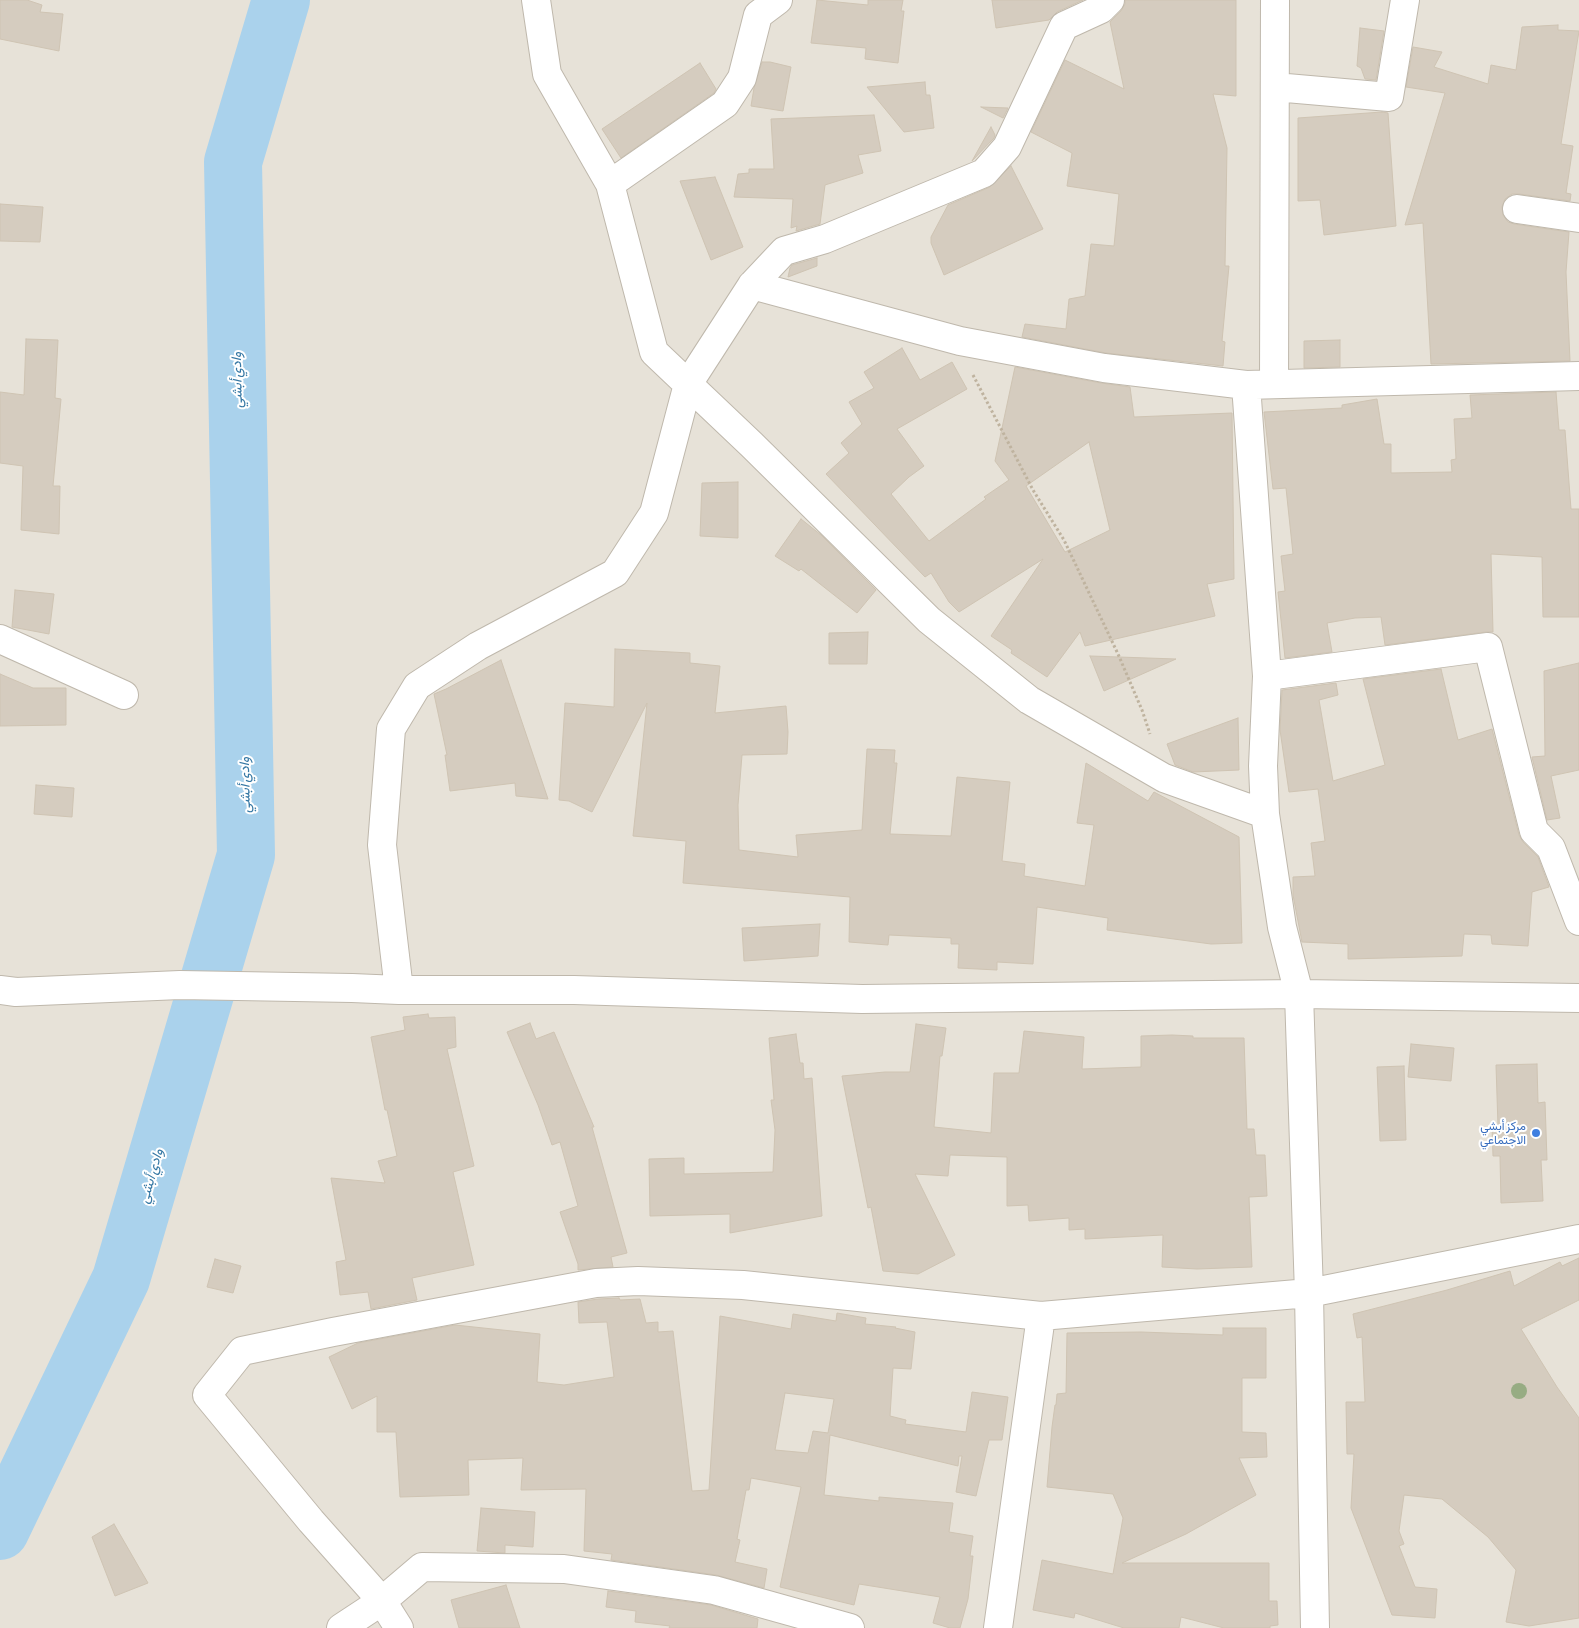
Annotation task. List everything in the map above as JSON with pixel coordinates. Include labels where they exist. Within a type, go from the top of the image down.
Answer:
[{"type":"street","points":[[536,0],[547,74],[610,184],[654,352],[752,445],[929,620],[1029,700],[1164,778],[1265,814]]},
{"type":"street","points":[[610,184],[725,104],[742,78],[758,15],[778,0]]},
{"type":"street","points":[[399,990],[382,845],[391,729],[417,686],[478,646],[615,573],[654,512],[688,384],[752,285],[784,252],[825,238],[984,174],[1007,147],[1064,26],[1101,8],[1110,0]]},
{"type":"street","points":[[1274,384],[1275,0]]},
{"type":"street","points":[[1275,87],[1389,97],[1405,0]]},
{"type":"street","points":[[1517,209],[1579,218]]},
{"type":"street","points":[[752,285],[960,341],[1104,368],[1246,385],[1579,376]]},
{"type":"street","points":[[1246,385],[1267,676],[1263,766],[1265,814],[1282,927],[1299,994],[1309,1293],[1315,1628]]},
{"type":"street","points":[[0,639],[124,695]]},
{"type":"street","points":[[1267,676],[1488,646],[1534,831],[1551,848],[1579,920]]},
{"type":"street","points":[[0,990],[16,992],[180,984],[399,990],[574,990],[862,999],[1299,994],[1579,998]]},
{"type":"street","points":[[399,1628],[382,1601],[311,1521],[207,1395],[242,1351],[343,1330],[596,1283],[638,1281],[743,1286],[1041,1316],[1309,1293],[1579,1239]]},
{"type":"street","points":[[998,1628],[1041,1316]]},
{"type":"street","points":[[341,1628],[382,1601],[422,1567],[564,1569],[714,1590],[850,1628]]},
{"type":"path","points":[[960,341],[975,382],[1033,490],[1064,540],[1118,654],[1151,736]]},
{"type":"shaded area","points":[[0,0],[1579,0],[1579,1628],[0,1628]]},
{"type":"building","points":[[0,0],[27,0],[42,5],[40,12],[63,14],[59,51],[0,39]]},
{"type":"building","points":[[817,0],[868,5],[868,0],[903,0],[901,11],[904,11],[898,63],[865,59],[866,48],[811,43]]},
{"type":"building","points":[[992,0],[1083,0],[1057,12],[1049,20],[996,28]]},
{"type":"building","points":[[1125,0],[1236,0],[1236,96],[1213,94],[1227,148],[1225,266],[1229,266],[1222,341],[1225,342],[1223,366],[1106,353],[1022,337],[1025,324],[1066,329],[1069,299],[1085,296],[1091,244],[1114,246],[1119,194],[1067,186],[1072,153],[1031,132],[1065,60],[1124,89],[1110,22],[1121,11]]},
{"type":"building","points":[[1558,25],[1558,30],[1579,31],[1561,144],[1573,146],[1566,193],[1571,194],[1570,201],[1512,194],[1505,199],[1502,207],[1503,215],[1508,222],[1569,232],[1566,272],[1570,361],[1431,364],[1423,223],[1405,225],[1445,93],[1406,87],[1413,47],[1442,52],[1434,67],[1488,84],[1491,65],[1516,70],[1522,27]]},
{"type":"building","points":[[1360,28],[1384,31],[1376,80],[1365,79],[1361,68],[1357,66]]},
{"type":"building","points":[[762,62],[791,67],[783,111],[751,106]]},
{"type":"building","points":[[700,63],[716,89],[714,93],[621,158],[602,129]]},
{"type":"building","points":[[925,82],[926,95],[930,95],[934,128],[904,132],[867,87]]},
{"type":"building","points":[[981,107],[1008,108],[1003,118]]},
{"type":"building","points":[[1388,113],[1396,226],[1324,235],[1320,200],[1298,201],[1298,118]]},
{"type":"building","points":[[874,115],[881,151],[858,155],[863,173],[825,185],[820,224],[796,231],[797,226],[791,228],[793,199],[734,197],[738,174],[749,173],[749,169],[774,169],[771,119]]},
{"type":"building","points":[[991,127],[995,135],[994,138],[972,161]]},
{"type":"building","points":[[1011,166],[1043,229],[944,275],[931,243],[931,237],[948,205],[990,187]]},
{"type":"building","points":[[715,177],[743,247],[711,260],[680,181]]},
{"type":"building","points":[[0,204],[43,207],[40,242],[0,241]]},
{"type":"building","points":[[817,258],[817,266],[788,277],[792,265]]},
{"type":"building","points":[[26,339],[58,340],[55,398],[61,399],[53,486],[60,486],[59,534],[21,530],[23,466],[0,463],[0,392],[24,395]]},
{"type":"building","points":[[1340,340],[1340,367],[1304,368],[1304,341]]},
{"type":"building","points":[[902,348],[920,380],[952,362],[967,389],[897,429],[924,466],[891,494],[929,541],[986,499],[984,497],[1009,480],[995,461],[1015,367],[1130,387],[1134,417],[1232,413],[1234,579],[1207,584],[1215,616],[1085,646],[1080,632],[1047,677],[1011,653],[1012,650],[991,636],[1043,559],[959,612],[949,602],[931,573],[925,577],[826,474],[849,453],[841,443],[862,424],[849,402],[874,388],[864,372]],"holes":[[[1089,442],[1110,530],[1065,552],[1026,486]]]},
{"type":"building","points":[[1556,392],[1559,430],[1565,430],[1571,509],[1579,509],[1579,617],[1543,617],[1542,557],[1491,554],[1493,632],[1385,645],[1381,617],[1355,618],[1327,623],[1332,652],[1285,658],[1278,592],[1285,591],[1281,556],[1293,554],[1286,488],[1273,489],[1264,412],[1342,408],[1342,405],[1377,399],[1384,444],[1391,444],[1391,473],[1452,472],[1451,460],[1456,459],[1454,419],[1472,418],[1470,395]]},
{"type":"building","points":[[738,482],[738,538],[700,536],[702,483]]},
{"type":"building","points":[[801,519],[821,535],[876,590],[857,613],[801,569],[799,571],[775,556]]},
{"type":"building","points":[[15,590],[54,594],[49,634],[12,627]]},
{"type":"building","points":[[868,632],[867,664],[829,664],[829,633]]},
{"type":"building","points":[[615,649],[690,653],[690,663],[720,666],[715,713],[786,706],[787,754],[742,755],[738,805],[739,850],[798,857],[796,835],[862,830],[867,749],[895,750],[894,763],[897,763],[890,834],[951,836],[957,777],[1010,782],[1002,861],[1025,864],[1024,876],[1085,886],[1094,825],[1077,823],[1086,763],[1148,801],[1154,792],[1239,837],[1242,943],[1211,944],[1107,930],[1108,918],[1037,907],[1033,964],[997,962],[997,970],[958,968],[959,944],[951,944],[951,938],[889,935],[888,945],[849,942],[850,897],[683,883],[686,841],[633,836],[647,703],[592,812],[569,801],[559,800],[565,703],[614,707]]},
{"type":"building","points":[[1090,656],[1176,659],[1104,691]]},
{"type":"building","points":[[501,660],[548,799],[516,796],[515,783],[450,791],[445,755],[447,755],[434,694]]},
{"type":"building","points":[[1579,663],[1579,770],[1551,776],[1560,818],[1547,820],[1532,757],[1545,756],[1544,671]]},
{"type":"building","points":[[1441,669],[1458,740],[1492,729],[1519,835],[1523,842],[1538,857],[1549,887],[1532,892],[1528,946],[1492,944],[1491,935],[1464,934],[1462,956],[1348,959],[1348,944],[1302,942],[1293,895],[1293,877],[1315,876],[1311,843],[1325,841],[1318,789],[1289,792],[1280,730],[1282,690],[1336,683],[1338,695],[1319,700],[1333,781],[1385,765],[1363,679]]},
{"type":"building","points":[[0,674],[33,688],[66,688],[66,725],[0,726]]},
{"type":"building","points":[[1238,718],[1239,770],[1193,772],[1175,765],[1167,744]]},
{"type":"building","points":[[36,785],[74,788],[72,817],[34,814]]},
{"type":"building","points":[[820,924],[818,956],[744,961],[742,928]]},
{"type":"building","points":[[428,1014],[429,1018],[455,1017],[456,1047],[447,1049],[474,1166],[453,1172],[474,1265],[412,1278],[417,1300],[371,1309],[368,1292],[340,1295],[336,1262],[346,1260],[331,1178],[385,1183],[378,1161],[397,1156],[387,1110],[385,1110],[371,1037],[405,1030],[403,1017]]},
{"type":"building","points":[[530,1023],[536,1039],[554,1032],[594,1127],[592,1127],[627,1253],[611,1257],[613,1267],[578,1270],[578,1264],[560,1212],[578,1206],[560,1142],[552,1145],[538,1105],[507,1032]]},
{"type":"building","points":[[916,1024],[946,1028],[942,1056],[940,1056],[934,1127],[991,1133],[994,1073],[1019,1073],[1024,1031],[1084,1037],[1082,1069],[1141,1067],[1141,1036],[1172,1035],[1193,1036],[1193,1038],[1244,1038],[1247,1129],[1254,1129],[1256,1155],[1265,1155],[1267,1196],[1249,1197],[1252,1267],[1197,1269],[1162,1267],[1163,1235],[1085,1239],[1085,1229],[1069,1230],[1069,1218],[1029,1221],[1028,1205],[1007,1206],[1007,1157],[950,1155],[948,1176],[915,1174],[955,1255],[918,1274],[883,1271],[871,1207],[868,1208],[842,1076],[910,1072]]},
{"type":"building","points":[[796,1034],[800,1063],[803,1063],[804,1079],[812,1078],[822,1216],[730,1233],[730,1214],[650,1216],[649,1159],[684,1158],[684,1174],[773,1172],[775,1130],[771,1100],[774,1100],[769,1038]]},
{"type":"building","points":[[1411,1044],[1454,1048],[1451,1081],[1408,1077]]},
{"type":"building","name":"مركز أبشي الاجتماعي","points":[[1537,1064],[1538,1103],[1545,1102],[1547,1160],[1541,1160],[1543,1201],[1501,1203],[1500,1156],[1493,1156],[1492,1126],[1498,1126],[1496,1065]]},
{"type":"building","points":[[1404,1066],[1406,1140],[1380,1141],[1377,1067]]},
{"type":"building","points":[[1579,1258],[1579,1300],[1521,1329],[1557,1387],[1579,1418],[1579,1618],[1529,1626],[1506,1622],[1516,1570],[1488,1537],[1442,1499],[1404,1495],[1399,1531],[1404,1544],[1399,1546],[1415,1587],[1437,1589],[1435,1618],[1392,1615],[1351,1508],[1354,1454],[1347,1454],[1346,1402],[1365,1402],[1362,1337],[1357,1338],[1353,1314],[1447,1290],[1510,1271],[1514,1286],[1560,1262],[1562,1266]]},
{"type":"building","points":[[215,1259],[241,1266],[233,1293],[207,1287]]},
{"type":"building","points":[[598,1299],[640,1299],[646,1323],[658,1322],[658,1332],[673,1331],[692,1491],[709,1490],[720,1316],[791,1329],[793,1314],[836,1321],[837,1313],[866,1318],[865,1324],[896,1327],[915,1332],[911,1369],[893,1368],[890,1416],[906,1420],[905,1424],[966,1432],[972,1392],[1008,1397],[1002,1440],[989,1440],[976,1496],[956,1492],[962,1456],[959,1456],[958,1466],[830,1435],[824,1495],[879,1501],[879,1497],[953,1503],[949,1532],[973,1536],[970,1556],[973,1556],[968,1599],[960,1628],[950,1628],[933,1623],[940,1597],[859,1584],[854,1605],[780,1587],[801,1487],[751,1478],[749,1490],[746,1490],[737,1539],[740,1540],[735,1562],[767,1569],[764,1588],[716,1575],[611,1560],[612,1554],[584,1551],[586,1489],[521,1490],[523,1458],[468,1460],[469,1495],[400,1497],[396,1432],[377,1432],[377,1396],[352,1409],[329,1357],[358,1343],[455,1325],[540,1334],[537,1382],[564,1385],[614,1377],[607,1322],[579,1323],[578,1302]],"holes":[[[785,1393],[834,1399],[828,1433],[813,1431],[808,1453],[775,1450]]]},
{"type":"building","points":[[1223,1328],[1266,1328],[1266,1378],[1242,1378],[1242,1432],[1266,1433],[1267,1457],[1239,1458],[1256,1495],[1186,1534],[1122,1563],[1269,1563],[1269,1601],[1277,1601],[1278,1625],[1270,1626],[1270,1628],[1224,1628],[1181,1617],[1179,1628],[1124,1628],[1075,1613],[1074,1618],[1033,1610],[1042,1560],[1113,1574],[1123,1518],[1113,1494],[1047,1487],[1057,1394],[1066,1393],[1067,1333],[1141,1332],[1223,1335]]},
{"type":"building","points":[[481,1508],[535,1512],[533,1547],[505,1545],[505,1553],[477,1551]]},
{"type":"building","points":[[114,1524],[148,1583],[115,1596],[92,1537]]},
{"type":"building","points":[[506,1585],[520,1628],[459,1628],[451,1600]]},
{"type":"building","points":[[608,1591],[711,1605],[758,1619],[757,1628],[669,1628],[670,1626],[635,1622],[636,1611],[606,1607]]},
{"type":"waterway","name":"وادي أبشي","points":[[0,1531],[121,1279],[246,855],[233,162],[281,0]]},
{"type":"place","name":"مركز أبشي الاجتماعي","points":[[1536,1133]]}]
